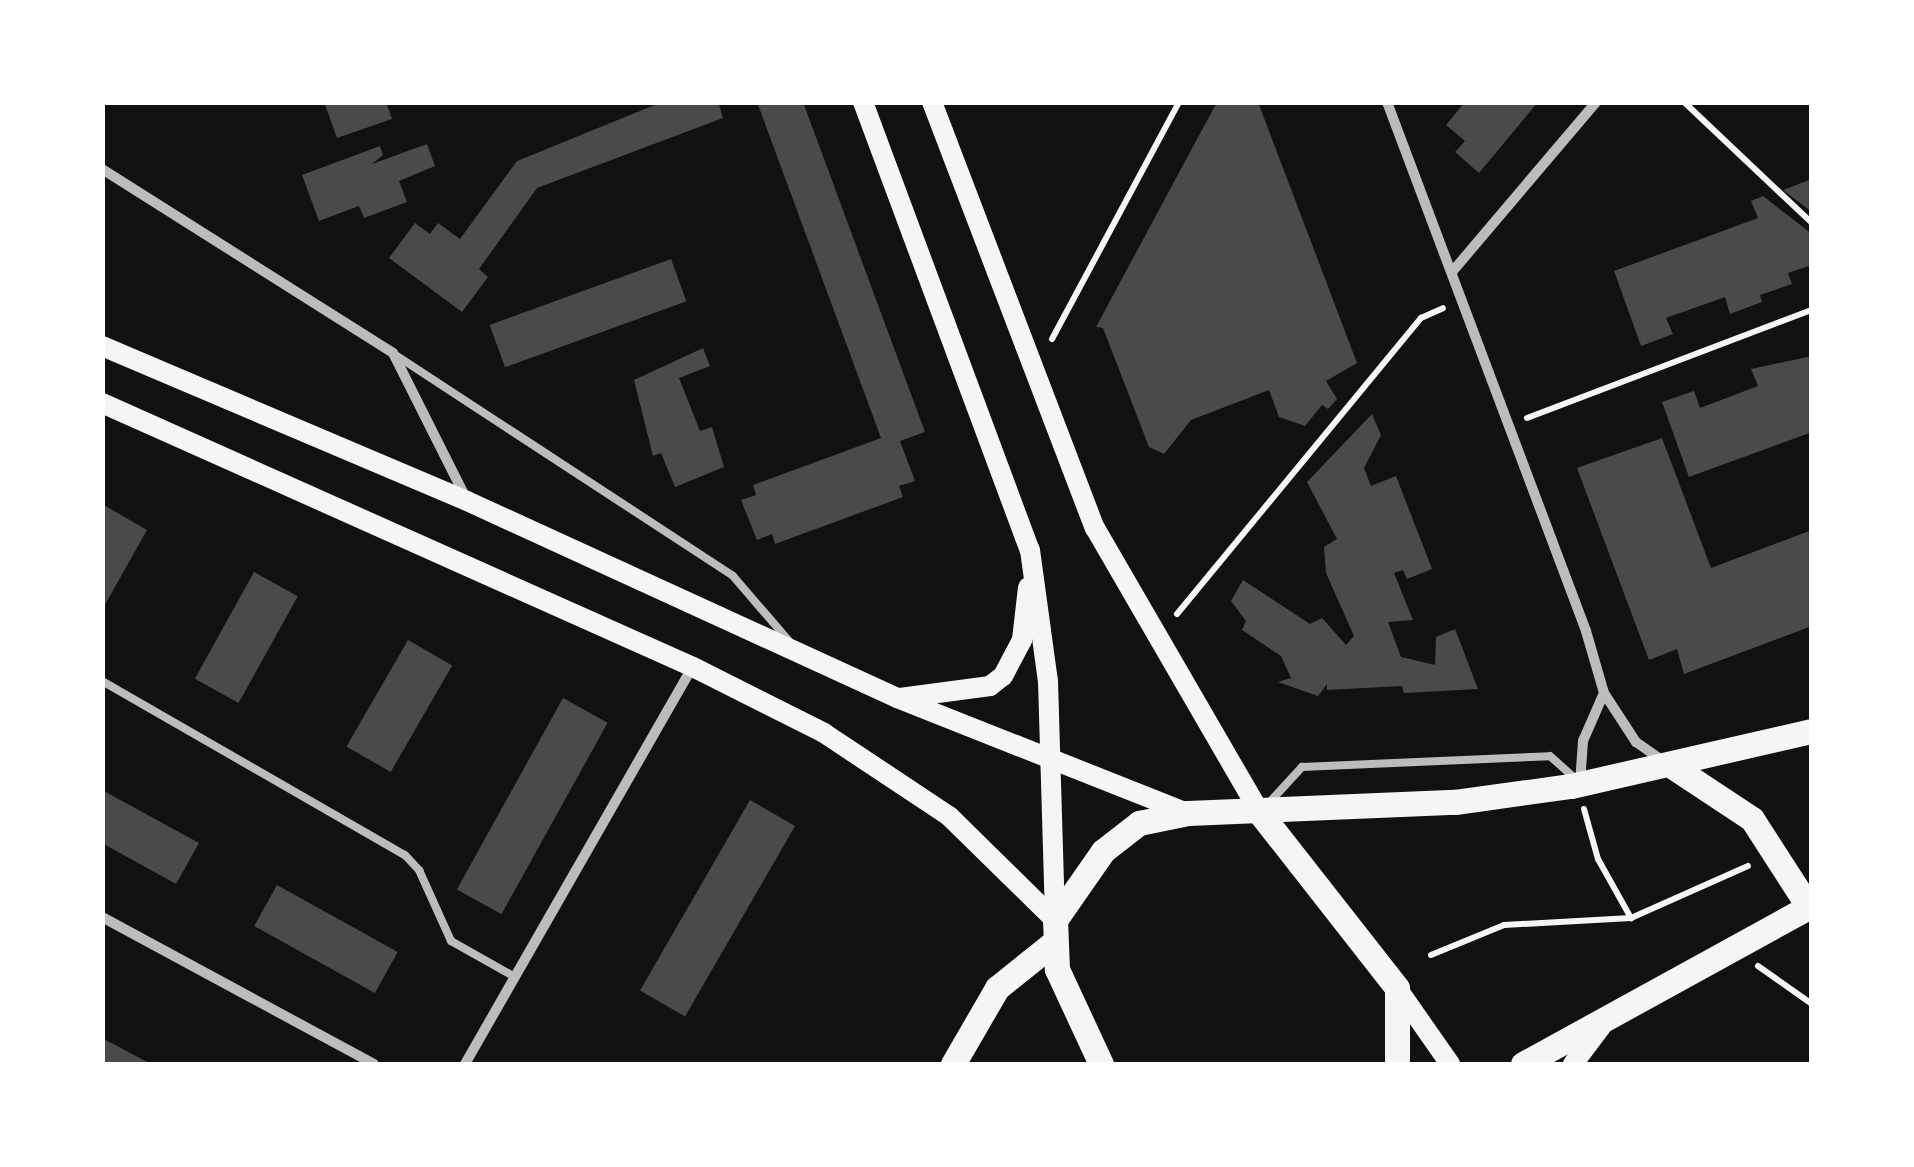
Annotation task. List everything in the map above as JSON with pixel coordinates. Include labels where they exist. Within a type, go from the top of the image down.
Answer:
[{"type":"main road","points":[[862,102],[1030,550],[1048,680],[1054,932],[1072,1013],[1102,1064]]},
{"type":"main road","points":[[932,102],[1095,528],[1155,641],[1260,813],[1397,988],[1450,1064]]},
{"type":"main road","points":[[102,346],[467,501],[897,698],[1048,761],[1188,813]]},
{"type":"main road","points":[[102,403],[693,666],[824,733],[949,816],[1054,932]]},
{"type":"main road","points":[[897,698],[990,686],[1003,676],[1022,640],[1030,550]]},
{"type":"main road","points":[[953,1064],[997,988],[1054,932],[1103,851],[1139,823],[1188,813],[1456,802],[1672,766],[1812,731]]},
{"type":"main road","points":[[1523,1064],[1601,1027],[1810,908],[1778,852],[1731,800],[1672,766]]},
{"type":"main road","points":[[1397,988],[1397,1064]]},
{"type":"main road","points":[[1573,1064],[1601,1027]]},
{"type":"street","points":[[1387,102],[1604,693],[1636,742],[1672,766]]},
{"type":"street","points":[[1452,272],[1596,102]]},
{"type":"street","points":[[102,169],[393,352],[467,501]]},
{"type":"street","points":[[465,1064],[693,666]]},
{"type":"street","points":[[1580,783],[1583,741],[1604,693]]},
{"type":"street","points":[[102,917],[374,1064]]},
{"type":"lane","points":[[393,352],[734,576],[801,656]]},
{"type":"lane","points":[[102,680],[405,855],[418,870],[451,940],[514,978]]},
{"type":"lane","points":[[1260,813],[1302,767],[1550,756],[1580,783]]},
{"type":"path","points":[[1033,374],[1180,102]]},
{"type":"path","points":[[1684,102],[1812,224]]},
{"type":"path","points":[[1155,641],[1421,318],[1462,299]]},
{"type":"path","points":[[1508,426],[1812,310]]},
{"type":"path","points":[[1580,783],[1598,860],[1630,918]]},
{"type":"path","points":[[1431,955],[1504,926],[1630,918],[1778,852]]},
{"type":"building","points":[[324,102],[386,102],[392,119],[337,138]]},
{"type":"building","points":[[662,102],[718,102],[723,118],[537,188],[479,269],[488,277],[462,312],[389,258],[415,223],[430,234],[438,223],[460,239],[517,161]]},
{"type":"building","points":[[757,102],[803,102],[925,432],[900,441],[915,481],[899,486],[903,497],[775,544],[772,534],[757,540],[741,500],[756,495],[753,485],[881,438]]},
{"type":"building","points":[[1217,102],[1258,102],[1357,363],[1326,381],[1337,399],[1328,409],[1322,405],[1305,426],[1279,417],[1269,390],[1191,420],[1164,454],[1149,447],[1103,328],[1096,327]]},
{"type":"building","points":[[1465,102],[1538,102],[1479,173],[1455,152],[1465,141],[1446,125]]},
{"type":"building","points":[[427,144],[435,166],[399,181],[407,202],[364,218],[359,206],[319,221],[302,175],[380,146],[383,155],[372,164]]},
{"type":"building","points":[[1812,179],[1812,212],[1783,190]]},
{"type":"building","points":[[1763,196],[1812,234],[1812,265],[1788,273],[1792,284],[1760,295],[1762,302],[1730,314],[1725,297],[1666,318],[1673,334],[1641,346],[1614,271],[1758,218],[1751,201]]},
{"type":"building","points":[[671,259],[686,301],[505,367],[490,325]]},
{"type":"building","points":[[703,348],[710,366],[679,378],[700,431],[712,427],[724,467],[675,487],[661,453],[653,456],[634,380]]},
{"type":"building","points":[[1812,356],[1812,432],[1689,477],[1662,402],[1694,391],[1700,408],[1758,386],[1751,369]]},
{"type":"building","points":[[1372,414],[1381,435],[1364,468],[1371,486],[1396,476],[1432,569],[1407,579],[1403,570],[1394,573],[1413,620],[1388,622],[1401,657],[1435,665],[1436,637],[1455,629],[1478,689],[1404,693],[1402,686],[1327,690],[1327,684],[1318,696],[1278,682],[1291,678],[1281,656],[1242,630],[1246,621],[1231,601],[1243,580],[1310,624],[1322,618],[1346,645],[1354,636],[1326,573],[1324,547],[1337,539],[1307,482]]},
{"type":"building","points":[[1662,438],[1711,568],[1812,530],[1812,626],[1684,674],[1677,649],[1649,660],[1577,468]]},
{"type":"building","points":[[102,504],[147,530],[102,610]]},
{"type":"building","points":[[254,572],[298,596],[239,703],[195,679]]},
{"type":"building","points":[[408,640],[452,666],[391,772],[346,747]]},
{"type":"building","points":[[563,698],[608,723],[501,914],[457,890]]},
{"type":"building","points":[[102,790],[199,843],[176,884],[102,843]]},
{"type":"building","points":[[750,800],[795,826],[685,1017],[640,991]]},
{"type":"building","points":[[277,885],[398,952],[375,993],[254,926]]},
{"type":"building","points":[[102,1038],[151,1064],[102,1064]]}]
